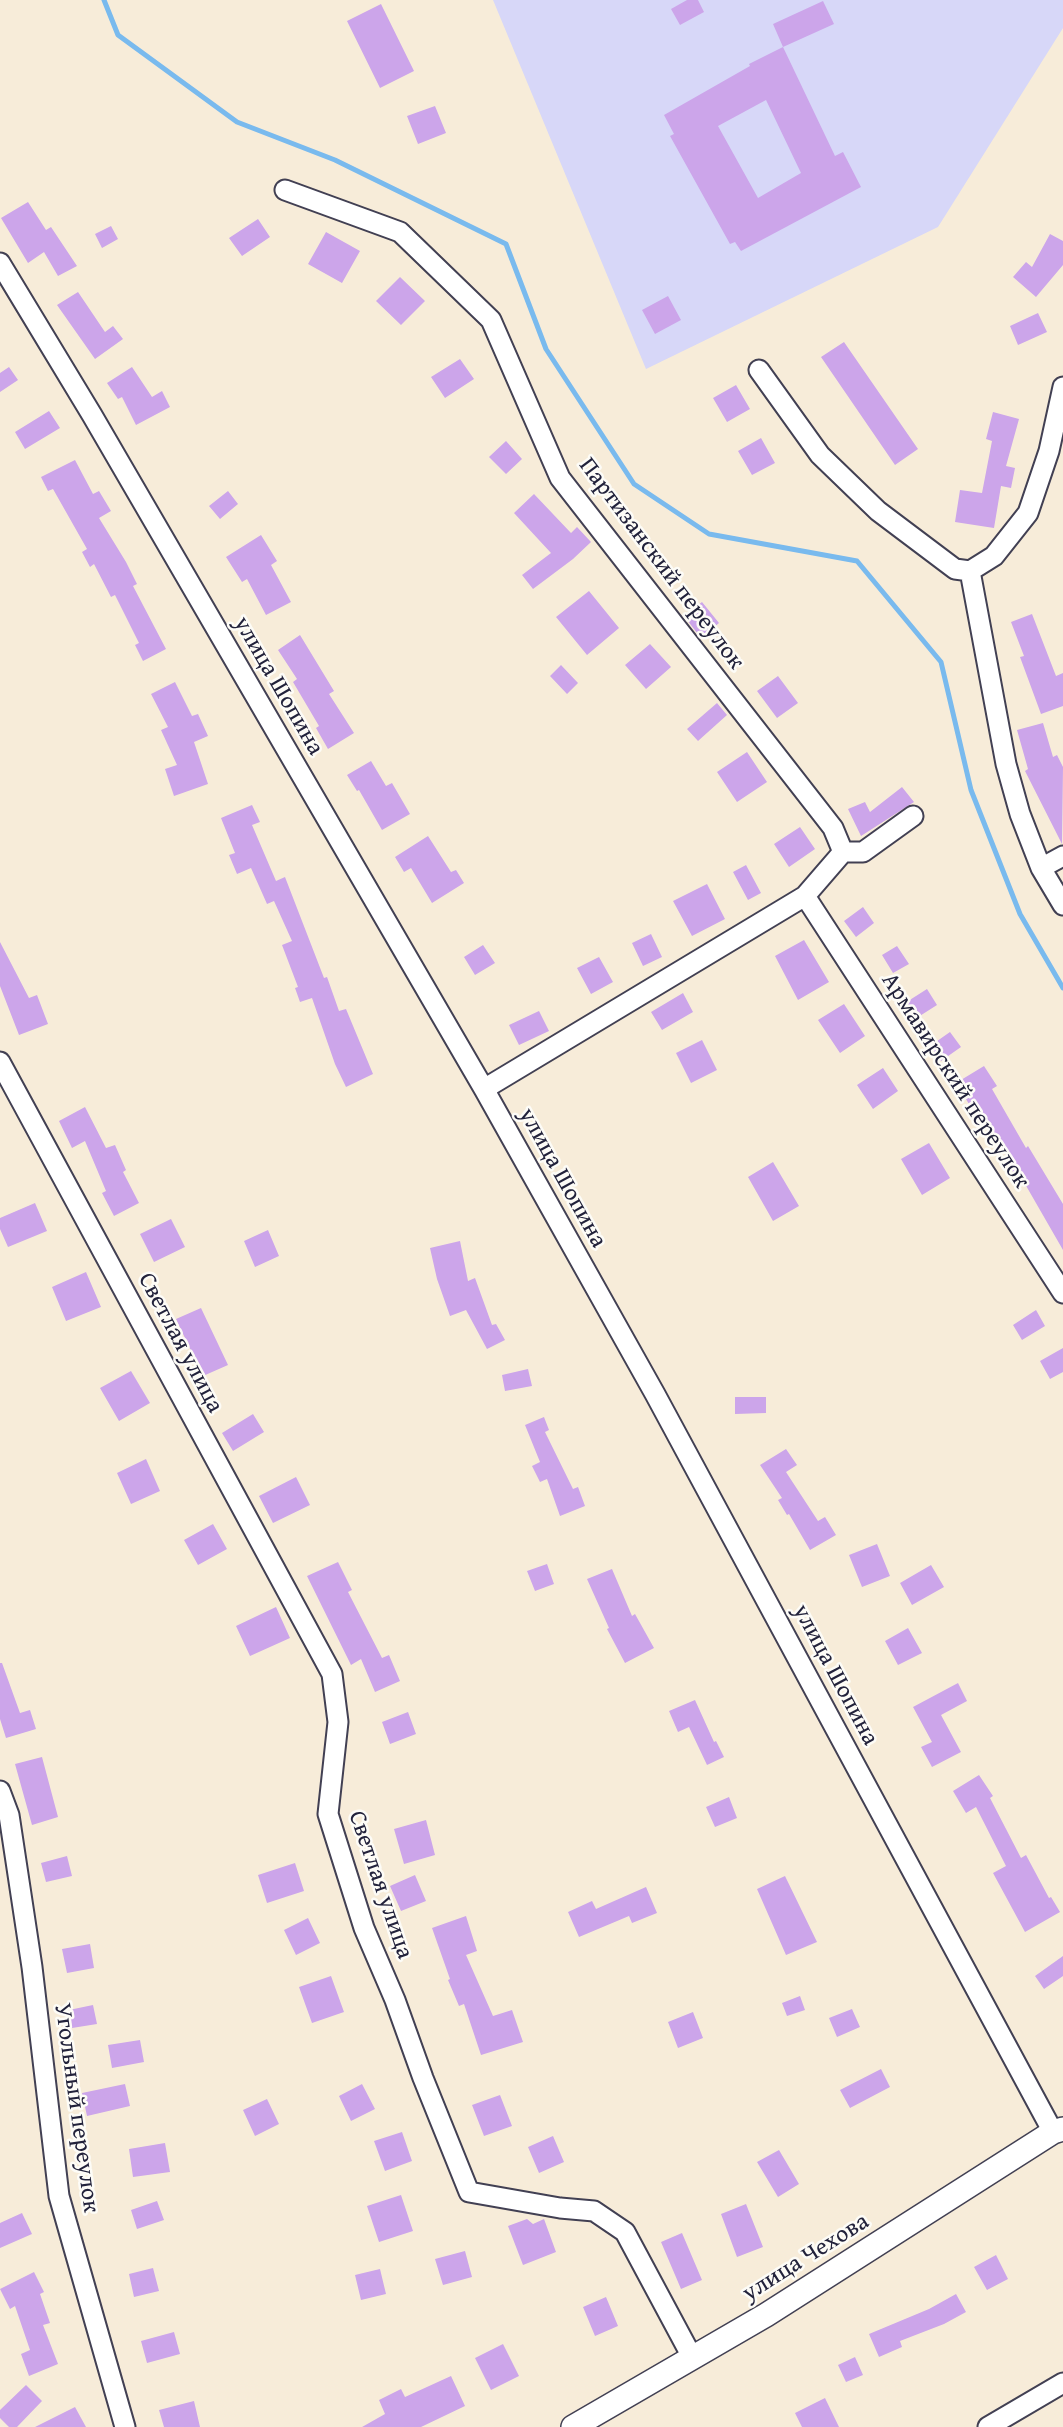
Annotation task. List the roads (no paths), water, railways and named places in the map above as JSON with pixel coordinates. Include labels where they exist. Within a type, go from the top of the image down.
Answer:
[{"type":"street","name":"Партизанский переулок","points":[[285,190],[400,232],[491,320],[560,478],[833,828],[843,852]]},
{"type":"street","name":"улица Шопина","points":[[0,263],[92,415],[484,1089],[655,1394],[1058,2130]]},
{"type":"street","points":[[759,370],[820,455],[878,511],[956,569],[970,571],[994,556],[1028,513],[1049,451],[1063,387]]},
{"type":"street","points":[[970,571],[1006,764],[1020,814],[1041,867],[1063,905]]},
{"type":"street","points":[[484,1089],[805,896],[843,852],[863,852],[913,816]]},
{"type":"street","points":[[1041,867],[1063,856]]},
{"type":"street","name":"Армавирский переулок","points":[[805,896],[1063,1293]]},
{"type":"street","name":"Светлая улица","points":[[0,1062],[332,1674],[338,1722],[328,1814],[364,1928],[395,2000],[469,2192],[559,2208],[594,2211],[625,2232],[692,2357]]},
{"type":"street","name":"Угольный переулок","points":[[0,1791],[9,1815],[30,1954],[59,2196],[125,2427]]},
{"type":"street","name":"улица Чехова","points":[[573,2427],[765,2315],[1058,2130]]},
{"type":"street","points":[[988,2427],[1063,2383]]},
{"type":"waterway","points":[[104,0],[118,35],[237,122],[335,160],[506,244],[546,349],[634,484],[709,534],[857,561],[941,662],[971,790],[1020,914],[1063,988]]}]
